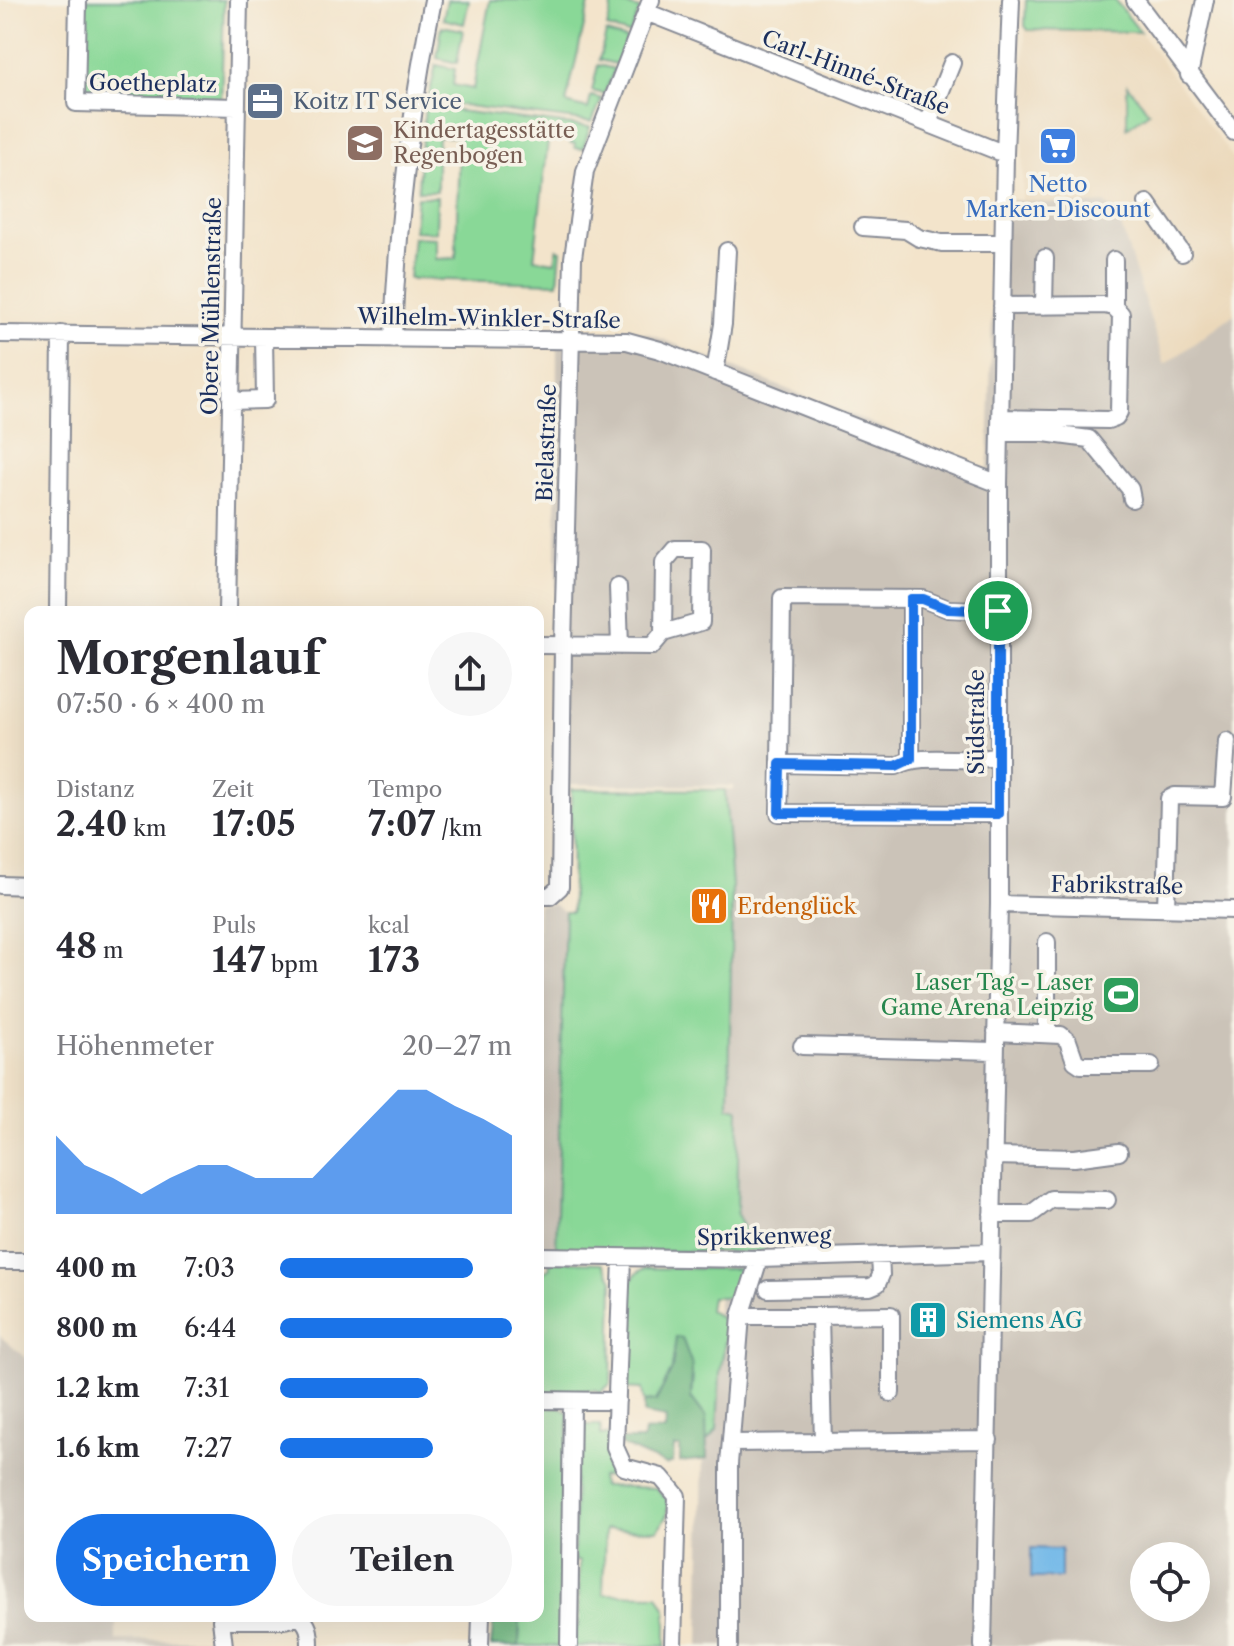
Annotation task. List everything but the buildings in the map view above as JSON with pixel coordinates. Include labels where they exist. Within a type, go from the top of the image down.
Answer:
[{"type":"street","name":"Goetheplatz","points":[[78,0],[76,103],[237,107]]},
{"type":"street","name":"Obere Mühlenstraße","points":[[227,606],[239,0]]},
{"type":"street","points":[[393,339],[396,264],[415,85],[433,0]]},
{"type":"street","name":"Südstraße","points":[[983,1646],[999,904],[998,611],[1003,243],[1011,0]]},
{"type":"street","points":[[1135,0],[1234,132]]},
{"type":"street","points":[[1189,75],[1205,0]]},
{"type":"street","name":"Carl-Hinné-Straße","points":[[648,6],[1005,154]]},
{"type":"street","name":"Bielastraße","points":[[544,896],[560,887],[573,258],[585,171],[648,6]]},
{"type":"street","points":[[928,123],[952,63]]},
{"type":"street","points":[[1147,203],[1182,253]]},
{"type":"street","points":[[863,227],[906,230],[919,238],[942,243],[1003,243]]},
{"type":"street","points":[[715,372],[723,324],[727,251]]},
{"type":"street","points":[[1044,306],[1045,258]]},
{"type":"street","points":[[1114,260],[1114,307]]},
{"type":"street","points":[[1000,426],[1116,417],[1119,412],[1121,314],[1114,307],[1002,306]]},
{"type":"street","name":"Wilhelm-Winkler-Straße","points":[[0,334],[627,341],[660,350],[999,484]]},
{"type":"street","points":[[58,606],[61,334]]},
{"type":"street","points":[[231,401],[265,400],[264,337]]},
{"type":"street","points":[[1000,426],[1089,439],[1130,489],[1132,499]]},
{"type":"street","points":[[544,645],[652,646],[663,633],[701,622],[702,549],[675,549],[664,562],[663,633]]},
{"type":"street","points":[[618,587],[620,646]]},
{"type":"street","points":[[998,611],[948,609],[923,599],[782,598],[779,813],[998,814]]},
{"type":"street","points":[[911,599],[911,759]]},
{"type":"street","points":[[1166,908],[1169,799],[1175,796],[1223,797],[1227,741]]},
{"type":"street","points":[[780,764],[896,766],[911,759],[983,760],[998,756]]},
{"type":"street","points":[[0,885],[24,886]]},
{"type":"street","name":"Fabrikstraße","points":[[999,904],[1234,910]]},
{"type":"street","points":[[1047,942],[1047,1034]]},
{"type":"street","points":[[996,1032],[1061,1035],[1068,1041],[1075,1061],[1081,1065],[1151,1065]]},
{"type":"street","points":[[802,1046],[995,1051]]},
{"type":"street","points":[[993,1156],[1074,1158],[1119,1152]]},
{"type":"street","points":[[992,1214],[1031,1214],[1051,1199],[1107,1200]]},
{"type":"street","name":"Sprikkenweg","points":[[544,1256],[759,1259],[991,1252]]},
{"type":"street","points":[[768,1289],[870,1287],[877,1284],[881,1275],[880,1255]]},
{"type":"street","points":[[622,1259],[615,1447],[624,1467],[661,1477],[677,1496],[673,1646]]},
{"type":"street","points":[[729,1646],[731,1443],[741,1316],[759,1259]]},
{"type":"street","points":[[0,1261],[24,1261]]},
{"type":"street","points":[[741,1316],[891,1315],[891,1393]]},
{"type":"street","points":[[820,1316],[823,1443]]},
{"type":"street","points":[[544,1400],[617,1401]]},
{"type":"street","points":[[569,1646],[572,1401]]},
{"type":"street","points":[[731,1443],[989,1440]]},
{"type":"street","points":[[220,1622],[224,1646]]},
{"type":"street","points":[[306,1622],[310,1629],[310,1646]]},
{"type":"street","points":[[480,1646],[481,1622]]},
{"type":"shaded area","points":[[1025,30],[1140,32],[1234,159],[1234,314],[1165,366],[1117,213],[1105,203],[1022,202]]},
{"type":"shaded area","points":[[995,199],[1084,205],[1105,203],[1117,213],[1165,365],[1234,314],[1234,1646],[699,1646],[704,1404],[725,1253],[727,1207],[732,886],[725,790],[733,789],[733,786],[555,784],[557,331],[647,333],[988,470]]},
{"type":"shaded area","points":[[544,905],[554,905],[565,912],[556,1251],[544,1251]]},
{"type":"shaded area","points":[[0,1336],[24,1357],[24,1622],[116,1622],[116,1640],[216,1639],[216,1646],[0,1646]]},
{"type":"green space","points":[[85,0],[224,0],[221,105],[83,100]]},
{"type":"green space","points":[[447,0],[469,0],[464,24],[443,19]]},
{"type":"green space","points":[[490,0],[590,0],[566,103],[588,109],[591,96],[602,99],[592,122],[428,101],[436,65],[455,69],[453,85],[473,89]]},
{"type":"green space","points":[[1026,0],[1115,0],[1140,32],[1028,30],[1025,26]]},
{"type":"green space","points":[[613,2],[640,9],[630,34],[607,28]]},
{"type":"green space","points":[[442,26],[463,30],[457,63],[437,58]]},
{"type":"green space","points":[[606,33],[627,39],[616,64],[599,60]]},
{"type":"green space","points":[[598,65],[615,69],[604,94],[592,91]]},
{"type":"green space","points":[[1127,85],[1149,112],[1127,128]]},
{"type":"green space","points":[[425,107],[590,127],[583,149],[575,148],[575,144],[570,143],[571,135],[549,133],[534,259],[555,262],[557,249],[561,250],[558,283],[409,279],[413,237],[436,238],[436,259],[456,258],[459,137],[438,137],[437,151],[421,151]]},
{"type":"green space","points":[[420,157],[437,157],[437,191],[418,191]]},
{"type":"green space","points":[[417,197],[437,197],[436,232],[414,231]]},
{"type":"green space","points":[[571,789],[725,790],[732,886],[729,1107],[739,1109],[737,1214],[745,1231],[767,1247],[761,1252],[556,1251],[565,912],[572,912]]},
{"type":"green space","points":[[549,1261],[603,1263],[613,1280],[611,1383],[599,1394],[598,1390],[578,1390],[577,1394],[545,1393],[544,1272],[550,1268]]},
{"type":"green space","points":[[646,1268],[741,1269],[734,1297],[711,1297],[709,1310],[728,1323],[720,1373],[717,1430],[706,1442],[706,1417],[691,1397],[693,1377],[675,1346],[672,1369],[656,1401],[644,1402],[642,1389],[622,1388],[630,1287],[636,1274]]},
{"type":"green space","points":[[676,1337],[682,1338],[692,1365],[691,1398],[706,1417],[707,1459],[680,1462],[680,1447],[674,1447],[673,1462],[666,1465],[626,1447],[621,1440],[643,1440],[644,1431],[665,1430],[666,1418],[644,1414],[644,1402],[656,1401],[672,1369]]},
{"type":"green space","points":[[544,1407],[559,1407],[568,1412],[566,1646],[519,1646],[520,1622],[544,1622]]},
{"type":"green space","points":[[575,1425],[601,1425],[601,1435],[609,1435],[610,1476],[601,1477],[602,1486],[656,1488],[668,1500],[667,1515],[658,1530],[605,1529],[603,1594],[658,1595],[666,1610],[666,1646],[573,1646],[573,1627],[579,1626],[579,1561],[574,1561]]},
{"type":"green space","points":[[493,1622],[520,1622],[519,1646],[491,1646]]},
{"type":"water","points":[[1031,1548],[1061,1549],[1061,1578],[1031,1578]]},
{"type":"place","name":"Koitz IT Service","points":[[265,101]]},
{"type":"place","name":"Kindertagesstätte Regenbogen","points":[[365,143]]},
{"type":"place","name":"Netto Marken-Discount","points":[[1058,146]]},
{"type":"place","name":"Erdenglück","points":[[709,906]]},
{"type":"place","name":"Laser Tag - Laser Game Arena Leipzig","points":[[1121,995]]},
{"type":"place","name":"Siemens AG","points":[[928,1320]]},
{"type":"route","points":[[911,599],[923,599],[948,609],[998,611],[998,814],[779,813],[780,764],[896,766],[911,759],[911,599]]}]
